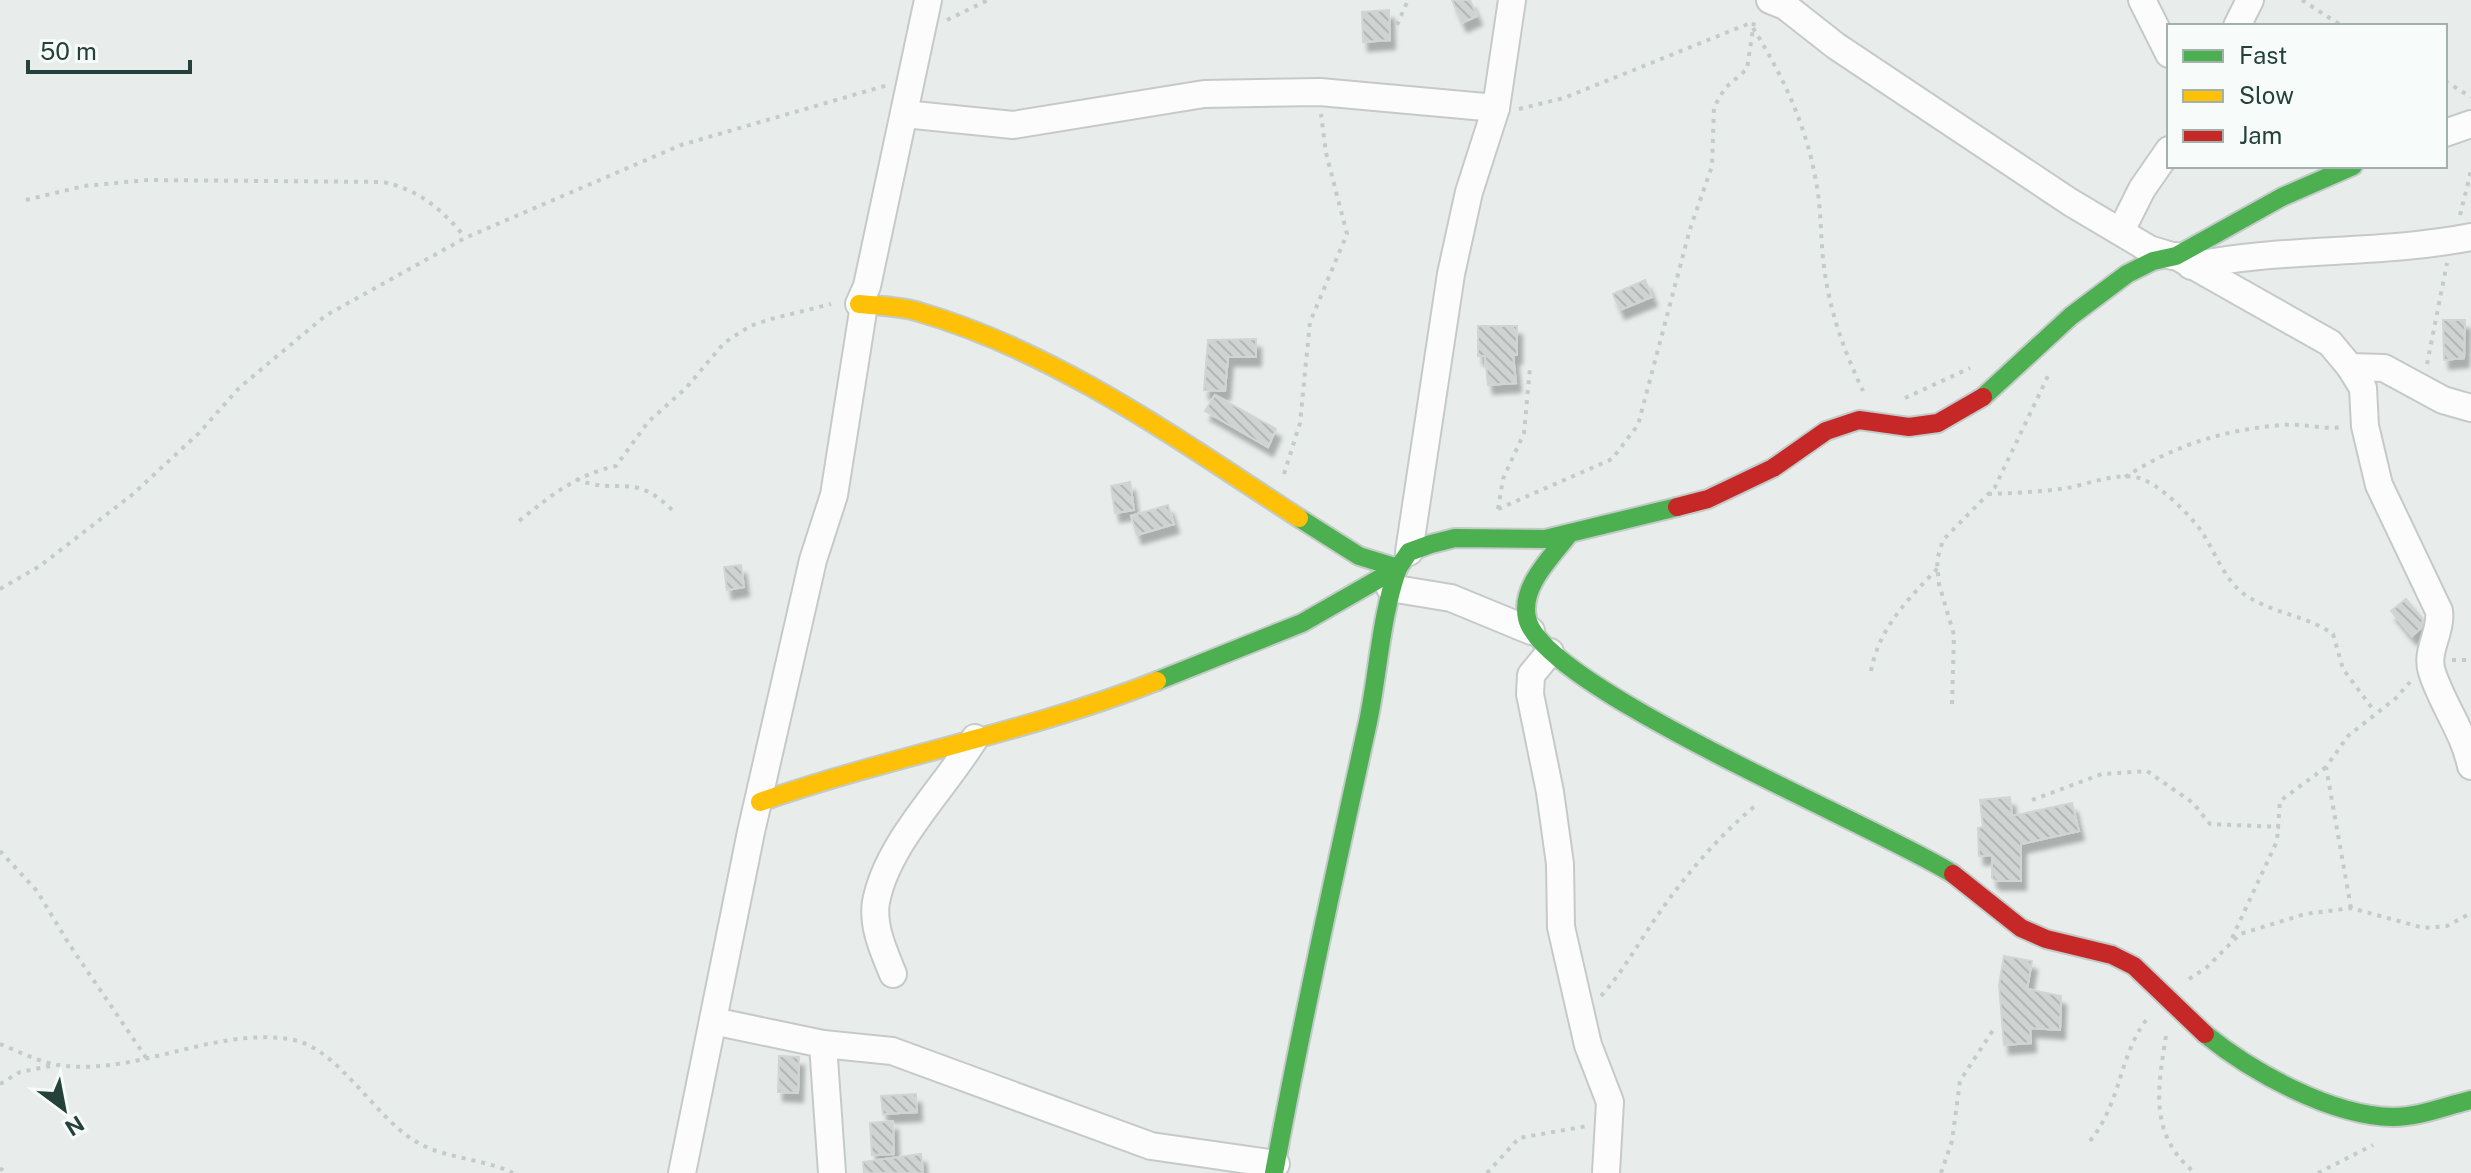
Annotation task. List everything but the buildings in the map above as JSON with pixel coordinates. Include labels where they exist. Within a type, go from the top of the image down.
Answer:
[{"type":"street","points":[[682,1173],[813,560],[834,495],[862,304],[928,0]]},
{"type":"street","points":[[713,1021],[823,1044],[892,1051],[1056,1114],[1102,1126],[1151,1146],[1275,1169],[1313,965],[1399,570],[1451,274],[1469,192],[1496,108],[1512,0]]},
{"type":"street","points":[[2142,0],[2167,50]]},
{"type":"street","points":[[2238,24],[2250,0]]},
{"type":"street","points":[[1778,3],[1836,46],[2070,202],[2149,249],[2180,259],[2330,343],[2363,388],[2365,426],[2383,495],[2439,611],[2441,624],[2430,661],[2432,673],[2459,729],[2471,766]]},
{"type":"street","points":[[904,114],[1013,125],[1204,94],[1320,92],[1466,108],[1496,108]]},
{"type":"street","points":[[2447,132],[2471,124]]},
{"type":"street","points":[[2121,231],[2142,189],[2167,153]]},
{"type":"street","points":[[2180,259],[2282,197],[2348,168]]},
{"type":"street","points":[[760,802],[845,772],[1096,705],[1302,623],[1465,538],[1545,539],[1569,534],[1708,499],[1773,468],[1826,431],[1865,421],[1909,427],[1938,423],[1976,404],[2103,289],[2159,257],[2295,256],[2462,239]]},
{"type":"street","points":[[862,304],[917,311],[996,340],[1086,386],[1359,556],[1399,570],[1451,598],[1531,631],[1550,652],[1604,691],[1747,769],[1948,870],[2021,928],[2128,962],[2165,993],[2203,1033],[2265,1074],[2353,1109],[2392,1117],[2409,1116],[2471,1100]]},
{"type":"street","points":[[2350,367],[2384,368],[2423,390],[2471,408]]},
{"type":"street","points":[[1531,631],[1524,601],[1531,586],[1569,534]]},
{"type":"street","points":[[1550,652],[1531,675],[1530,694],[1558,849],[1561,927],[1581,1019],[1609,1095],[1606,1173]]},
{"type":"street","points":[[893,974],[877,929],[876,903],[900,843],[975,738]]},
{"type":"street","points":[[823,1044],[832,1173]]},
{"type":"path","points":[[921,33],[988,0]]},
{"type":"path","points":[[1397,25],[1408,0]]},
{"type":"path","points":[[2302,0],[2339,24]]},
{"type":"path","points":[[1496,108],[1534,107],[1564,98],[1753,25],[1778,3]]},
{"type":"path","points":[[1753,25],[1794,103],[1805,134],[1817,183],[1830,304],[1839,336],[1873,415],[1865,421]]},
{"type":"path","points":[[1465,538],[1498,509],[1612,459],[1638,425],[1694,218],[1712,166],[1714,107],[1725,88],[1747,69],[1753,25]]},
{"type":"path","points":[[0,589],[40,566],[133,494],[199,433],[239,388],[325,316],[465,238],[681,145],[849,94],[911,80]]},
{"type":"path","points":[[2447,82],[2471,97]]},
{"type":"path","points":[[1276,504],[1300,423],[1310,322],[1347,234],[1321,129],[1320,92]]},
{"type":"path","points":[[2423,390],[2435,310],[2462,239],[2471,171]]},
{"type":"path","points":[[26,200],[84,186],[148,180],[383,182],[407,187],[430,200],[465,238]]},
{"type":"path","points":[[519,521],[593,469],[616,466],[648,422],[686,388],[724,343],[750,326],[799,310],[839,303],[862,304]]},
{"type":"path","points":[[1899,401],[1982,362]]},
{"type":"path","points":[[1498,509],[1503,479],[1524,433],[1530,367]]},
{"type":"path","points":[[1952,704],[1954,635],[1939,584],[1938,568],[1943,540],[1988,494],[2002,473],[2051,371]]},
{"type":"path","points":[[2123,478],[2155,457],[2222,432],[2282,425],[2365,426]]},
{"type":"path","points":[[1988,494],[2140,478],[2178,506],[2207,540],[2229,580],[2244,594],[2259,603],[2302,617],[2333,634],[2343,669],[2375,712]]},
{"type":"path","points":[[576,479],[587,483],[638,485],[675,513]]},
{"type":"path","points":[[1871,671],[1875,652],[1891,621],[1938,568]]},
{"type":"path","points":[[2090,1141],[2110,1111],[2134,1038],[2157,1004],[2165,993],[2206,968],[2231,941],[2277,841],[2280,801],[2326,767],[2348,736],[2403,693],[2416,676],[2432,673]]},
{"type":"path","points":[[2326,767],[2351,908]]},
{"type":"path","points":[[2032,800],[2102,774],[2137,769],[2158,776],[2193,803],[2210,824],[2280,827]]},
{"type":"path","points":[[1581,1019],[1625,969],[1647,930],[1705,854],[1731,826],[1782,784]]},
{"type":"path","points":[[0,851],[37,891],[147,1059]]},
{"type":"path","points":[[2231,941],[2258,926],[2335,908],[2351,908],[2424,928],[2447,926],[2471,913]]},
{"type":"path","points":[[2165,993],[2168,1024],[2157,1087],[2159,1111],[2165,1132],[2195,1173]]},
{"type":"path","points":[[1941,1173],[1952,1141],[1960,1081],[1995,1027]]},
{"type":"path","points":[[0,1084],[20,1072],[57,1065],[147,1059],[271,1037],[299,1041],[326,1057],[413,1141],[436,1151],[492,1163],[513,1173]]},
{"type":"path","points":[[0,1044],[57,1065]]},
{"type":"path","points":[[1487,1173],[1519,1138],[1609,1122]]},
{"type":"path","points":[[0,1168],[6,1173]]},
{"type":"traffic: fast","points":[[1983,397],[2071,316],[2127,274],[2153,261],[2176,256],[2282,197],[2348,168]]},
{"type":"traffic: fast","points":[[1157,681],[1302,623],[1398,568],[1409,552],[1431,544],[1455,538],[1545,539],[1677,507]]},
{"type":"traffic: fast","points":[[1274,1173],[1368,722],[1387,607],[1398,568],[1359,556],[1299,518]]},
{"type":"traffic: fast","points":[[1569,534],[1539,573],[1528,595],[1527,618],[1547,647],[1590,681],[1649,717],[1953,874]]},
{"type":"traffic: fast","points":[[2205,1034],[2269,1077],[2344,1109],[2369,1115],[2403,1117],[2471,1100]]},
{"type":"traffic: slow","points":[[859,304],[919,312],[1020,350],[1116,401],[1299,518]]},
{"type":"traffic: slow","points":[[760,802],[1010,730],[1157,681]]},
{"type":"traffic: jam","points":[[1677,507],[1708,499],[1773,468],[1826,431],[1859,420],[1909,427],[1938,423],[1983,397]]},
{"type":"traffic: jam","points":[[1953,874],[2021,928],[2046,939],[2112,955],[2134,966],[2205,1034]]}]
